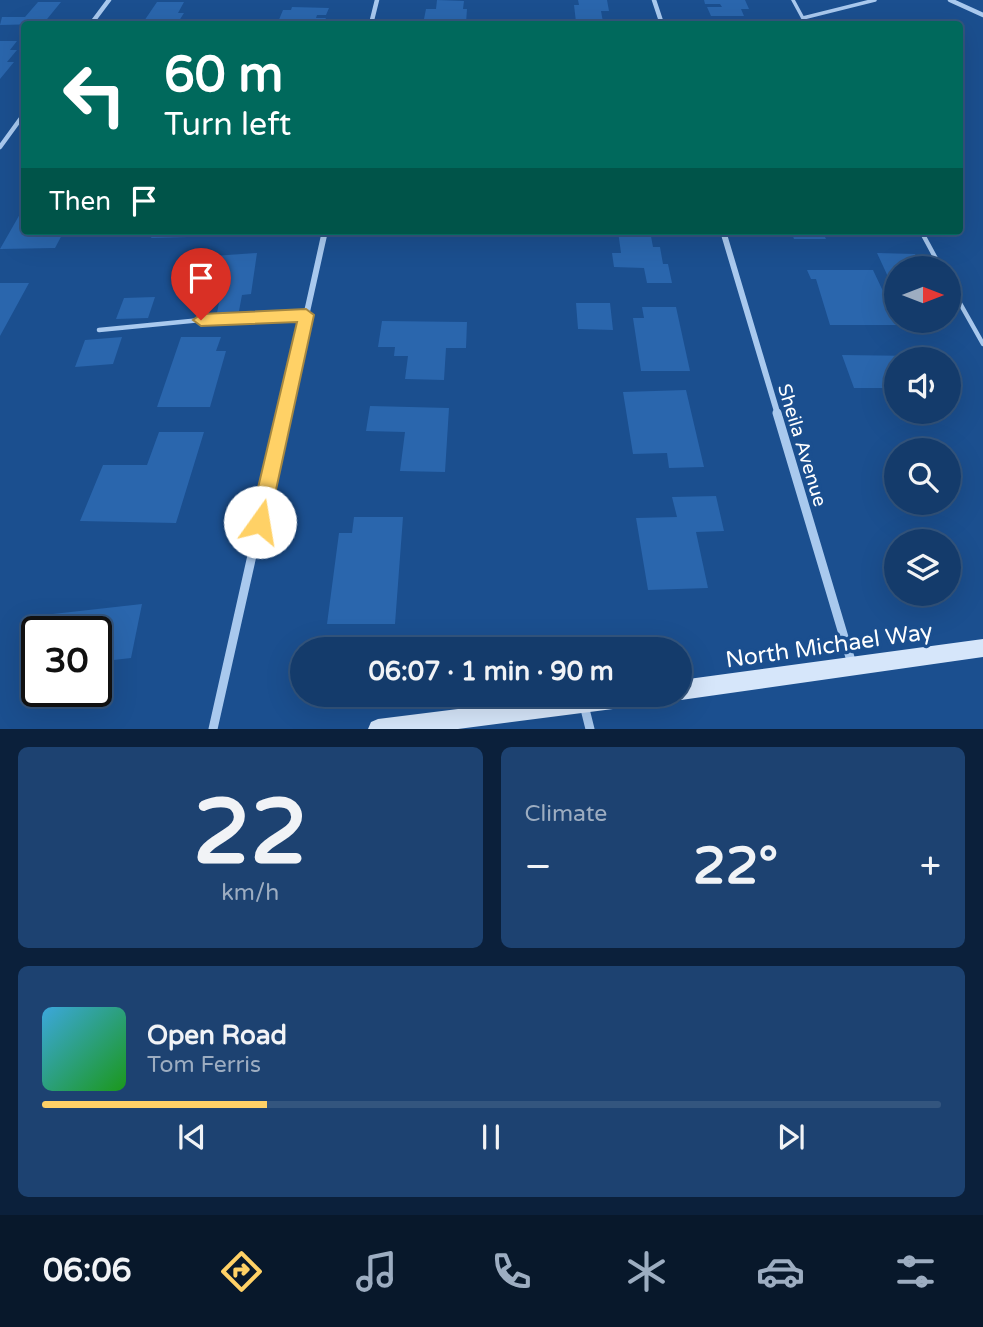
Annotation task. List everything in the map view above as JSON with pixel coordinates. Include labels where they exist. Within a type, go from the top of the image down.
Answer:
[{"type":"street","points":[[93,21],[109,0]]},
{"type":"street","points":[[372,21],[377,0]]},
{"type":"street","points":[[654,0],[661,21]]},
{"type":"street","points":[[950,0],[983,15]]},
{"type":"street","points":[[0,147],[21,118]]},
{"type":"street","points":[[213,729],[324,235]]},
{"type":"street","name":"Sheila Avenue","points":[[724,235],[853,668]]},
{"type":"street","name":"North Michael Way","points":[[692,689],[983,648]]},
{"type":"street","points":[[378,729],[459,723],[558,707]]},
{"type":"street","points":[[584,707],[590,729]]},
{"type":"lane","points":[[793,0],[805,21]]},
{"type":"lane","points":[[803,18],[875,0]]},
{"type":"lane","points":[[922,235],[934,256]]},
{"type":"lane","points":[[961,305],[983,344]]},
{"type":"lane","points":[[99,330],[201,320],[306,315]]},
{"type":"building","points":[[437,0],[464,1],[463,9],[467,9],[466,21],[424,21],[426,9],[436,9]]},
{"type":"building","points":[[578,0],[607,0],[609,11],[601,11],[603,21],[576,21],[574,5],[579,5]]},
{"type":"building","points":[[704,0],[745,0],[749,9],[741,9],[744,16],[711,16],[707,7],[722,7],[720,4],[705,4]]},
{"type":"building","points":[[38,2],[61,2],[45,21],[21,21],[21,25],[0,25],[2,17],[25,17]]},
{"type":"building","points":[[157,2],[184,2],[178,13],[184,13],[179,21],[144,21]]},
{"type":"building","points":[[292,7],[329,8],[326,15],[317,15],[316,18],[326,18],[324,21],[278,21],[283,10],[291,10]]},
{"type":"building","points":[[0,41],[17,41],[10,50],[17,50],[7,62],[14,62],[0,79]]},
{"type":"building","points":[[21,212],[21,235],[62,235],[55,248],[0,249]]},
{"type":"building","points":[[152,235],[189,235],[188,237],[151,238]]},
{"type":"building","points":[[619,235],[651,235],[653,247],[660,247],[663,264],[668,264],[672,283],[647,283],[644,268],[614,267],[612,253],[621,253]]},
{"type":"building","points":[[792,235],[824,235],[826,239],[794,239]]},
{"type":"building","points":[[257,253],[251,294],[242,295],[239,311],[217,313],[220,297],[205,298],[213,256]]},
{"type":"building","points":[[877,253],[916,256],[884,256],[884,268]]},
{"type":"building","points":[[807,270],[873,270],[884,293],[884,325],[830,325],[816,279],[811,279]]},
{"type":"building","points":[[0,283],[29,283],[0,336]]},
{"type":"building","points":[[155,297],[148,318],[116,319],[124,298]]},
{"type":"building","points":[[576,303],[610,303],[613,330],[578,329]]},
{"type":"building","points":[[642,307],[676,307],[690,371],[641,371],[633,318],[644,318]]},
{"type":"building","points":[[382,321],[467,322],[466,348],[446,348],[444,380],[405,379],[408,356],[394,356],[395,347],[378,347]]},
{"type":"building","points":[[122,337],[113,364],[75,367],[85,340]]},
{"type":"building","points":[[181,337],[221,337],[216,351],[226,351],[210,407],[157,407]]},
{"type":"building","points":[[842,355],[884,356],[884,388],[854,388]]},
{"type":"building","points":[[686,390],[704,467],[669,468],[667,453],[633,454],[623,392]]},
{"type":"building","points":[[370,406],[449,408],[445,472],[400,471],[405,432],[366,431]]},
{"type":"building","points":[[159,432],[204,432],[176,523],[80,521],[103,465],[147,465]]},
{"type":"building","points":[[716,496],[724,531],[696,532],[708,588],[648,590],[636,518],[677,517],[672,497]]},
{"type":"building","points":[[354,517],[403,517],[395,624],[327,624],[339,533],[352,533]]},
{"type":"building","points":[[142,604],[131,658],[112,660],[112,616],[44,615]]},
{"type":"route","points":[[201,320],[306,315],[260,522]]}]
